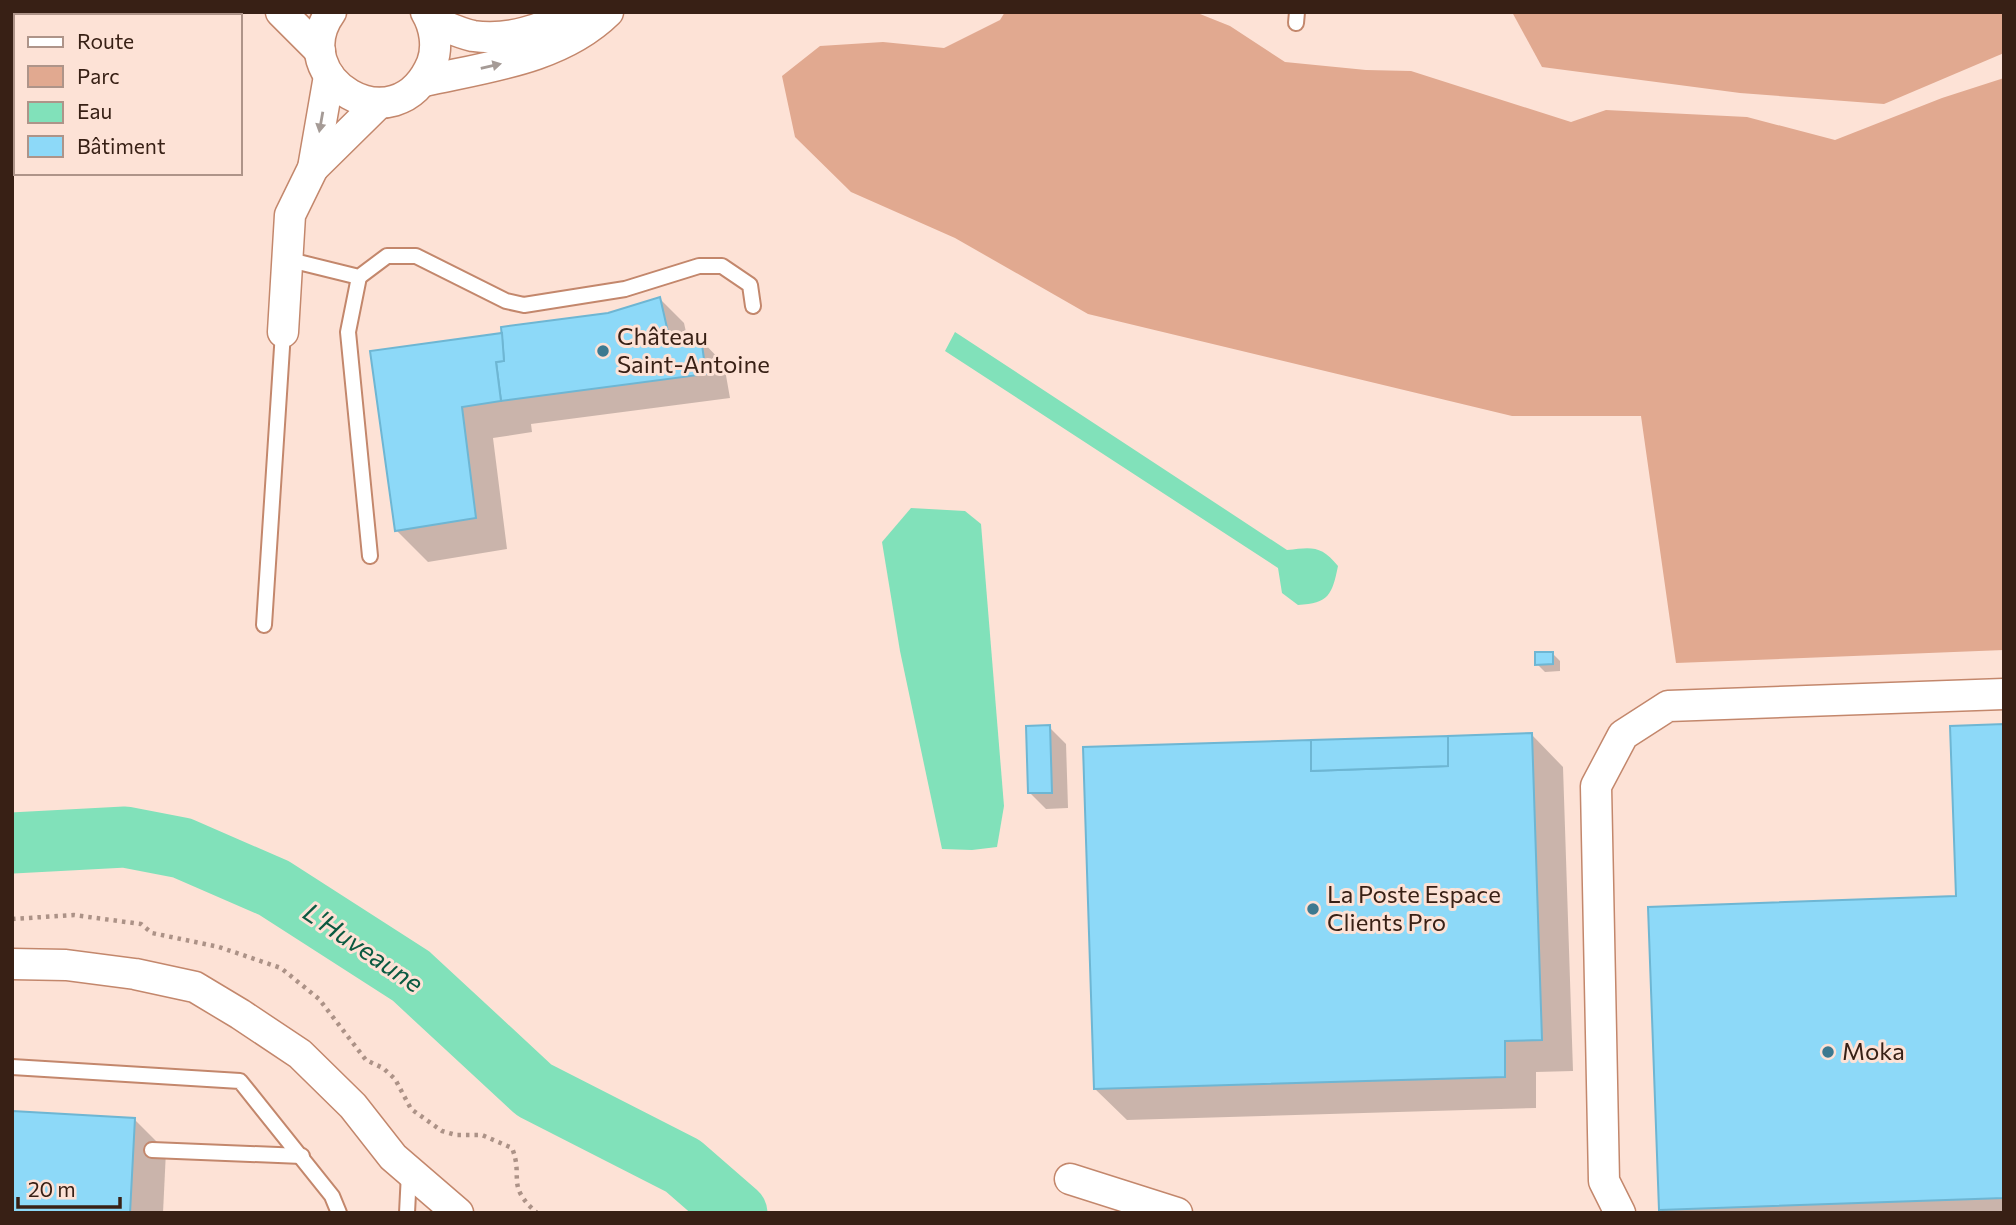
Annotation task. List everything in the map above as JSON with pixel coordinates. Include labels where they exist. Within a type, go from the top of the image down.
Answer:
[{"type":"street","points":[[281,12],[350,96],[379,103],[396,101],[411,93],[424,81],[436,52],[429,17]]},
{"type":"street","points":[[313,168],[324,63],[323,23],[331,12]]},
{"type":"street","points":[[429,17],[472,36],[510,37],[552,24],[572,12]]},
{"type":"street","points":[[424,81],[512,61],[561,45],[608,12]]},
{"type":"street","points":[[283,332],[290,215],[313,168],[379,103]]},
{"type":"street","points":[[1620,1213],[1604,1181],[1596,786],[1623,735],[1668,705],[2004,694]]},
{"type":"street","points":[[12,964],[66,965],[135,974],[195,988],[300,1054],[353,1106],[393,1157],[458,1213]]},
{"type":"street","points":[[1070,1179],[1177,1213]]},
{"type":"lane","points":[[370,556],[348,332],[359,277],[387,256],[416,256],[506,301],[524,305],[625,289],[699,265],[722,265],[750,285],[754,306]]},
{"type":"lane","points":[[286,259],[359,277]]},
{"type":"lane","points":[[264,625],[283,332]]},
{"type":"lane","points":[[12,1067],[240,1081],[302,1156],[332,1196],[339,1213]]},
{"type":"lane","points":[[152,1150],[302,1156]]},
{"type":"lane","points":[[407,1213],[409,1172]]},
{"type":"green space","points":[[1005,12],[1195,12],[1230,26],[1285,62],[1366,70],[1411,71],[1571,122],[1606,110],[1747,117],[1835,140],[1942,98],[2004,78],[2004,650],[1676,663],[1641,416],[1512,416],[1088,314],[955,238],[851,192],[795,137],[782,76],[820,46],[883,42],[944,48],[1000,20]]},
{"type":"green space","points":[[1512,12],[2004,12],[2004,53],[1884,104],[1740,93],[1542,67]]},
{"type":"water","points":[[955,332],[1287,550],[1310,548],[1326,554],[1338,566],[1331,591],[1316,602],[1298,605],[1282,593],[1278,568],[945,351]]},
{"type":"water","points":[[911,508],[965,511],[981,524],[1004,806],[997,847],[942,849],[900,651],[882,542]]},
{"type":"building","name":"Château Saint-Antoine","points":[[660,297],[670,341],[701,337],[706,374],[501,401],[496,362],[504,361],[501,327],[608,313]]},
{"type":"building","points":[[502,333],[504,361],[496,362],[501,401],[462,407],[476,518],[395,531],[370,351]]},
{"type":"building","points":[[1535,652],[1553,652],[1553,664],[1535,665]]},
{"type":"building","name":"Moka","points":[[2004,724],[2004,1198],[1659,1210],[1648,907],[1956,896],[1950,726]]},
{"type":"building","points":[[1050,725],[1052,793],[1028,793],[1026,726]]},
{"type":"building","points":[[1532,733],[1542,1040],[1505,1041],[1505,1077],[1094,1089],[1083,747],[1311,740],[1311,771],[1448,766],[1448,736]]},
{"type":"building","points":[[1448,736],[1448,766],[1311,771],[1311,740]]},
{"type":"building","points":[[12,1111],[135,1118],[130,1213],[12,1213]]},
{"type":"waterway","name":"L'Huveaune","points":[[12,843],[125,837],[182,848],[274,888],[411,976],[534,1090],[683,1166],[737,1213]]},
{"type":"place","name":"Château Saint-Antoine","points":[[603,351]]},
{"type":"place","name":"La Poste Espace Clients Pro","points":[[1313,909]]},
{"type":"place","name":"Moka","points":[[1828,1052]]}]
